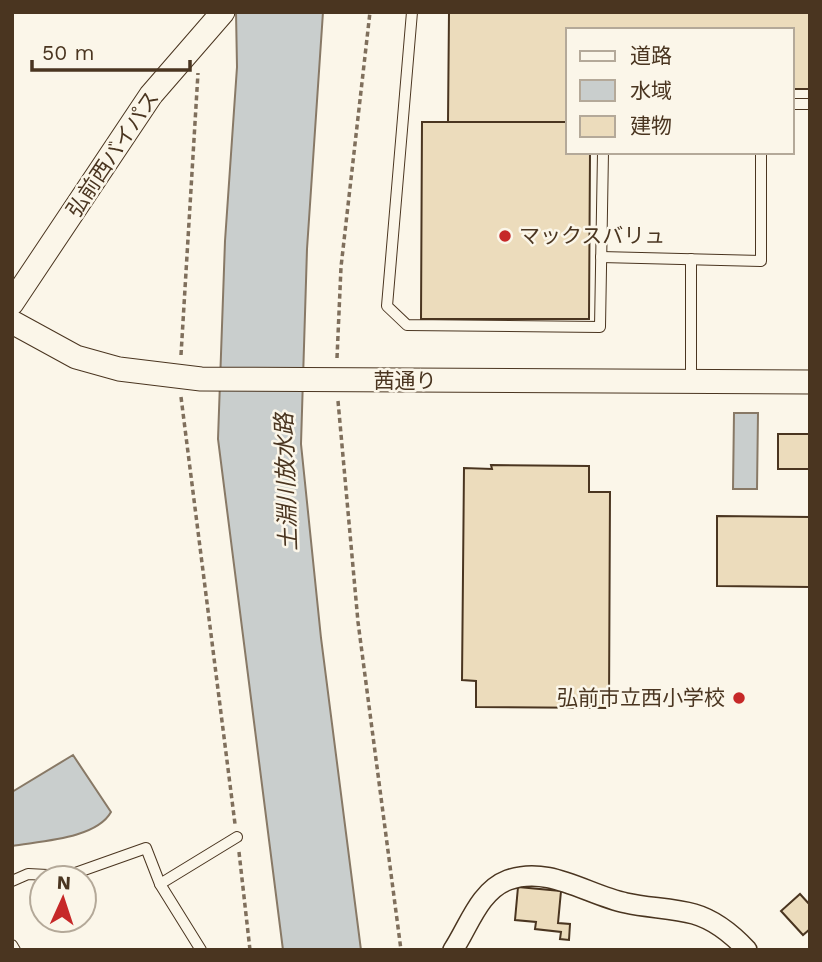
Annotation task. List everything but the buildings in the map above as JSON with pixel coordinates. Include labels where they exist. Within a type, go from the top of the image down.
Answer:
[{"type":"street","name":"弘前西バイパス","points":[[12,303],[151,95],[222,13]]},
{"type":"street","name":"茜通り","points":[[12,322],[76,357],[119,369],[190,378],[327,381],[810,382]]},
{"type":"street","points":[[453,950],[482,901],[494,887],[509,879],[534,875],[559,880],[623,903],[695,914],[718,925],[747,950]]},
{"type":"lane","points":[[412,12],[387,306],[407,325],[600,327],[603,154]]},
{"type":"lane","points":[[601,257],[761,261],[761,154]]},
{"type":"lane","points":[[691,259],[691,382]]},
{"type":"lane","points":[[160,884],[237,837]]},
{"type":"lane","points":[[12,881],[28,874],[67,876],[146,848],[160,884],[201,950]]},
{"type":"lane","points":[[12,945],[15,950]]},
{"type":"path","points":[[370,12],[327,381],[401,950]]},
{"type":"path","points":[[195,43],[200,82],[190,378],[182,425],[250,950]]},
{"type":"water","name":"土淵川放水路","points":[[236,12],[323,12],[307,249],[301,444],[321,638],[361,950],[283,950],[218,439],[225,241],[237,67]]},
{"type":"water","points":[[734,413],[758,413],[757,489],[733,489]]},
{"type":"water","points":[[73,755],[111,812],[104,821],[80,833],[12,846],[12,792]]},
{"type":"place","name":"マックスバリュ","points":[[505,236]]},
{"type":"place","name":"弘前市立西小学校","points":[[739,698]]}]
